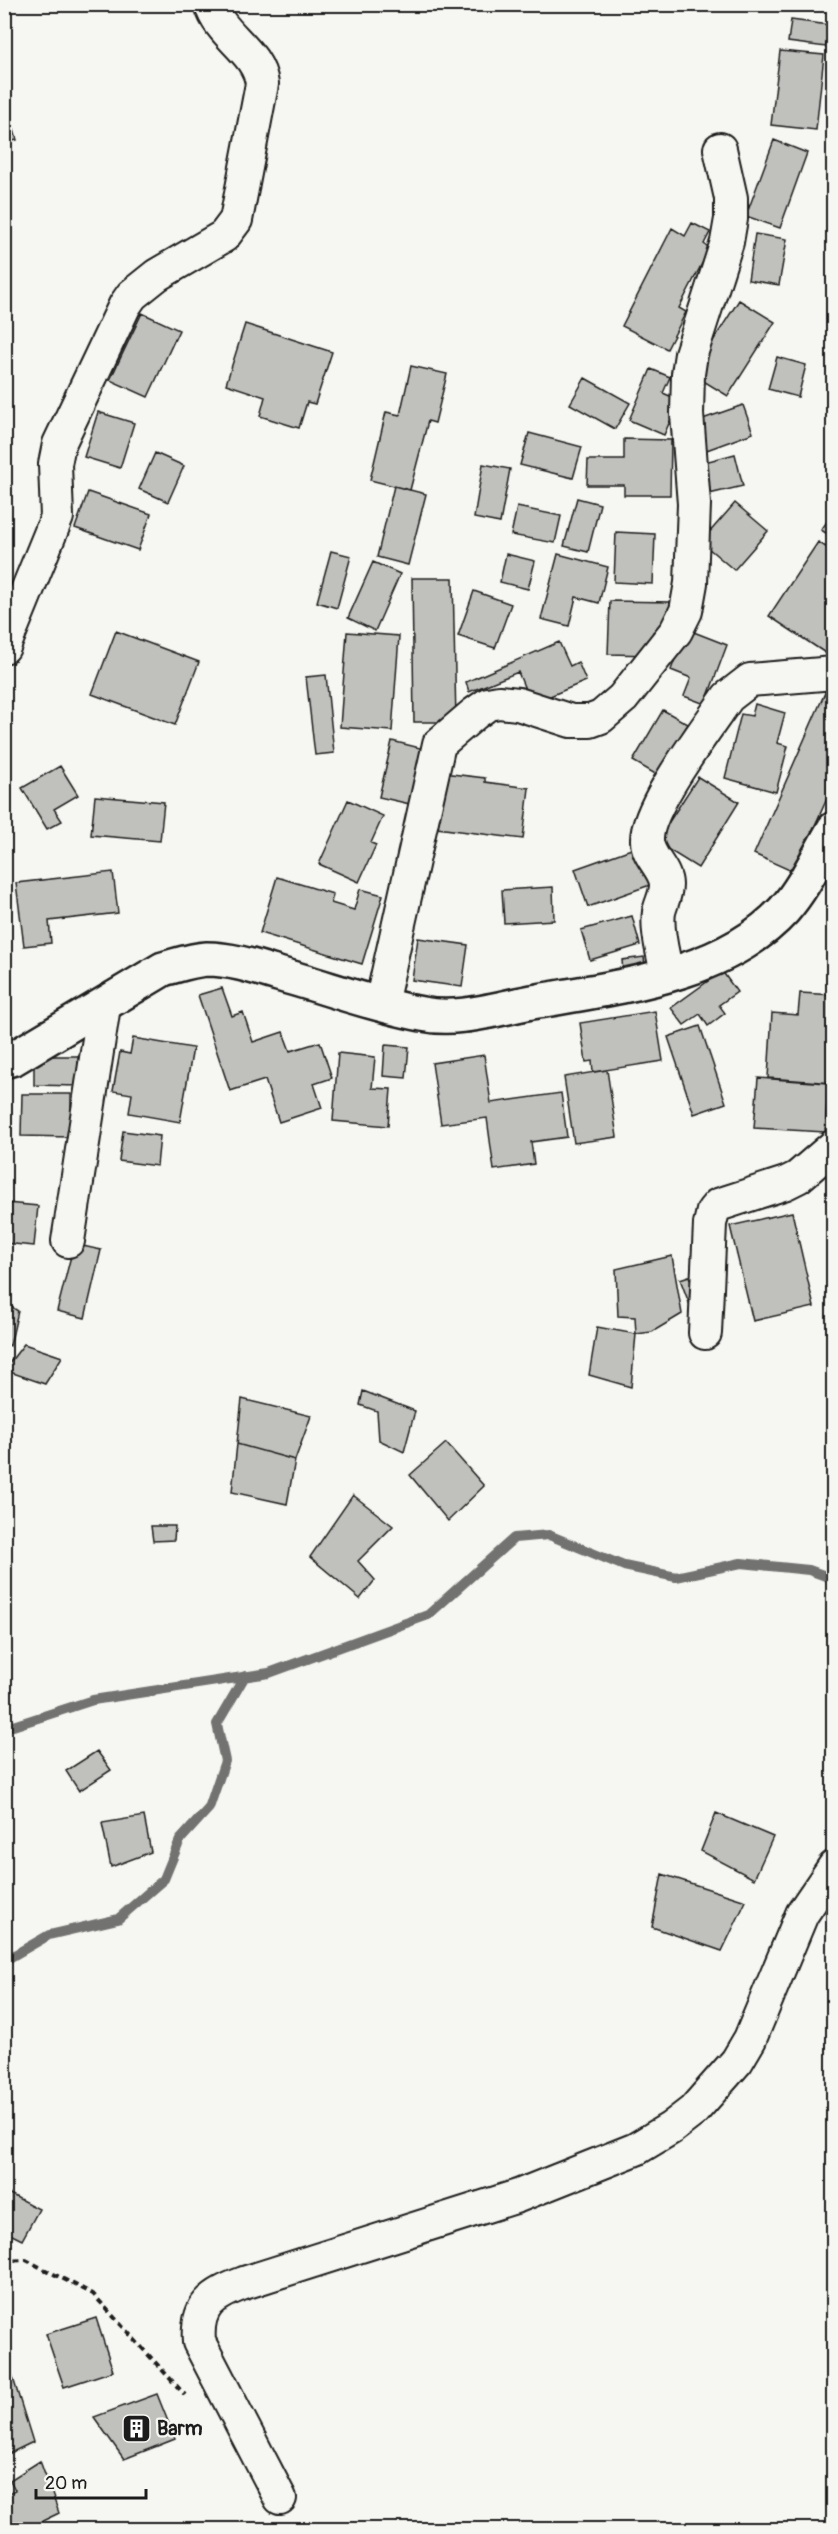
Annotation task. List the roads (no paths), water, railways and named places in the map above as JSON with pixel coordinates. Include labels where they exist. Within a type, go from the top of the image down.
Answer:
[{"type":"street","points":[[4,647],[57,517],[55,464],[59,444],[125,305],[142,285],[224,236],[236,220],[262,84],[257,65],[219,22],[211,4]]},
{"type":"street","points":[[381,1004],[439,744],[481,709],[499,702],[518,704],[571,721],[590,721],[601,717],[623,698],[676,631],[686,611],[691,583],[694,504],[687,414],[688,374],[691,354],[727,242],[731,219],[731,198],[720,149]]},
{"type":"street","points":[[667,975],[659,927],[659,912],[666,884],[648,846],[647,838],[658,803],[728,698],[738,688],[750,680],[834,673]]},
{"type":"street","points":[[4,1061],[104,1006],[163,969],[188,961],[209,959],[238,963],[381,1004],[437,1017],[454,1017],[584,994],[667,975],[733,949],[766,927],[799,891],[834,829]]},
{"type":"street","points":[[68,1241],[104,1006]]},
{"type":"street","points":[[705,1333],[710,1224],[713,1211],[725,1202],[798,1177],[834,1146]]},
{"type":"street","points":[[280,2498],[199,2342],[198,2328],[208,2301],[244,2283],[518,2196],[636,2149],[671,2128],[693,2111],[737,2061],[750,2039],[802,1914],[834,1867]]},
{"type":"waterway","points":[[4,1723],[13,1726],[93,1700],[269,1673],[428,1615],[514,1538],[549,1535],[624,1566],[676,1577],[741,1563],[809,1570],[834,1579]]},
{"type":"waterway","points":[[4,1961],[49,1935],[118,1919],[164,1879],[180,1840],[209,1808],[225,1761],[217,1724],[245,1676]]},
{"type":"place","name":"Barm","points":[[136,2428]]}]
